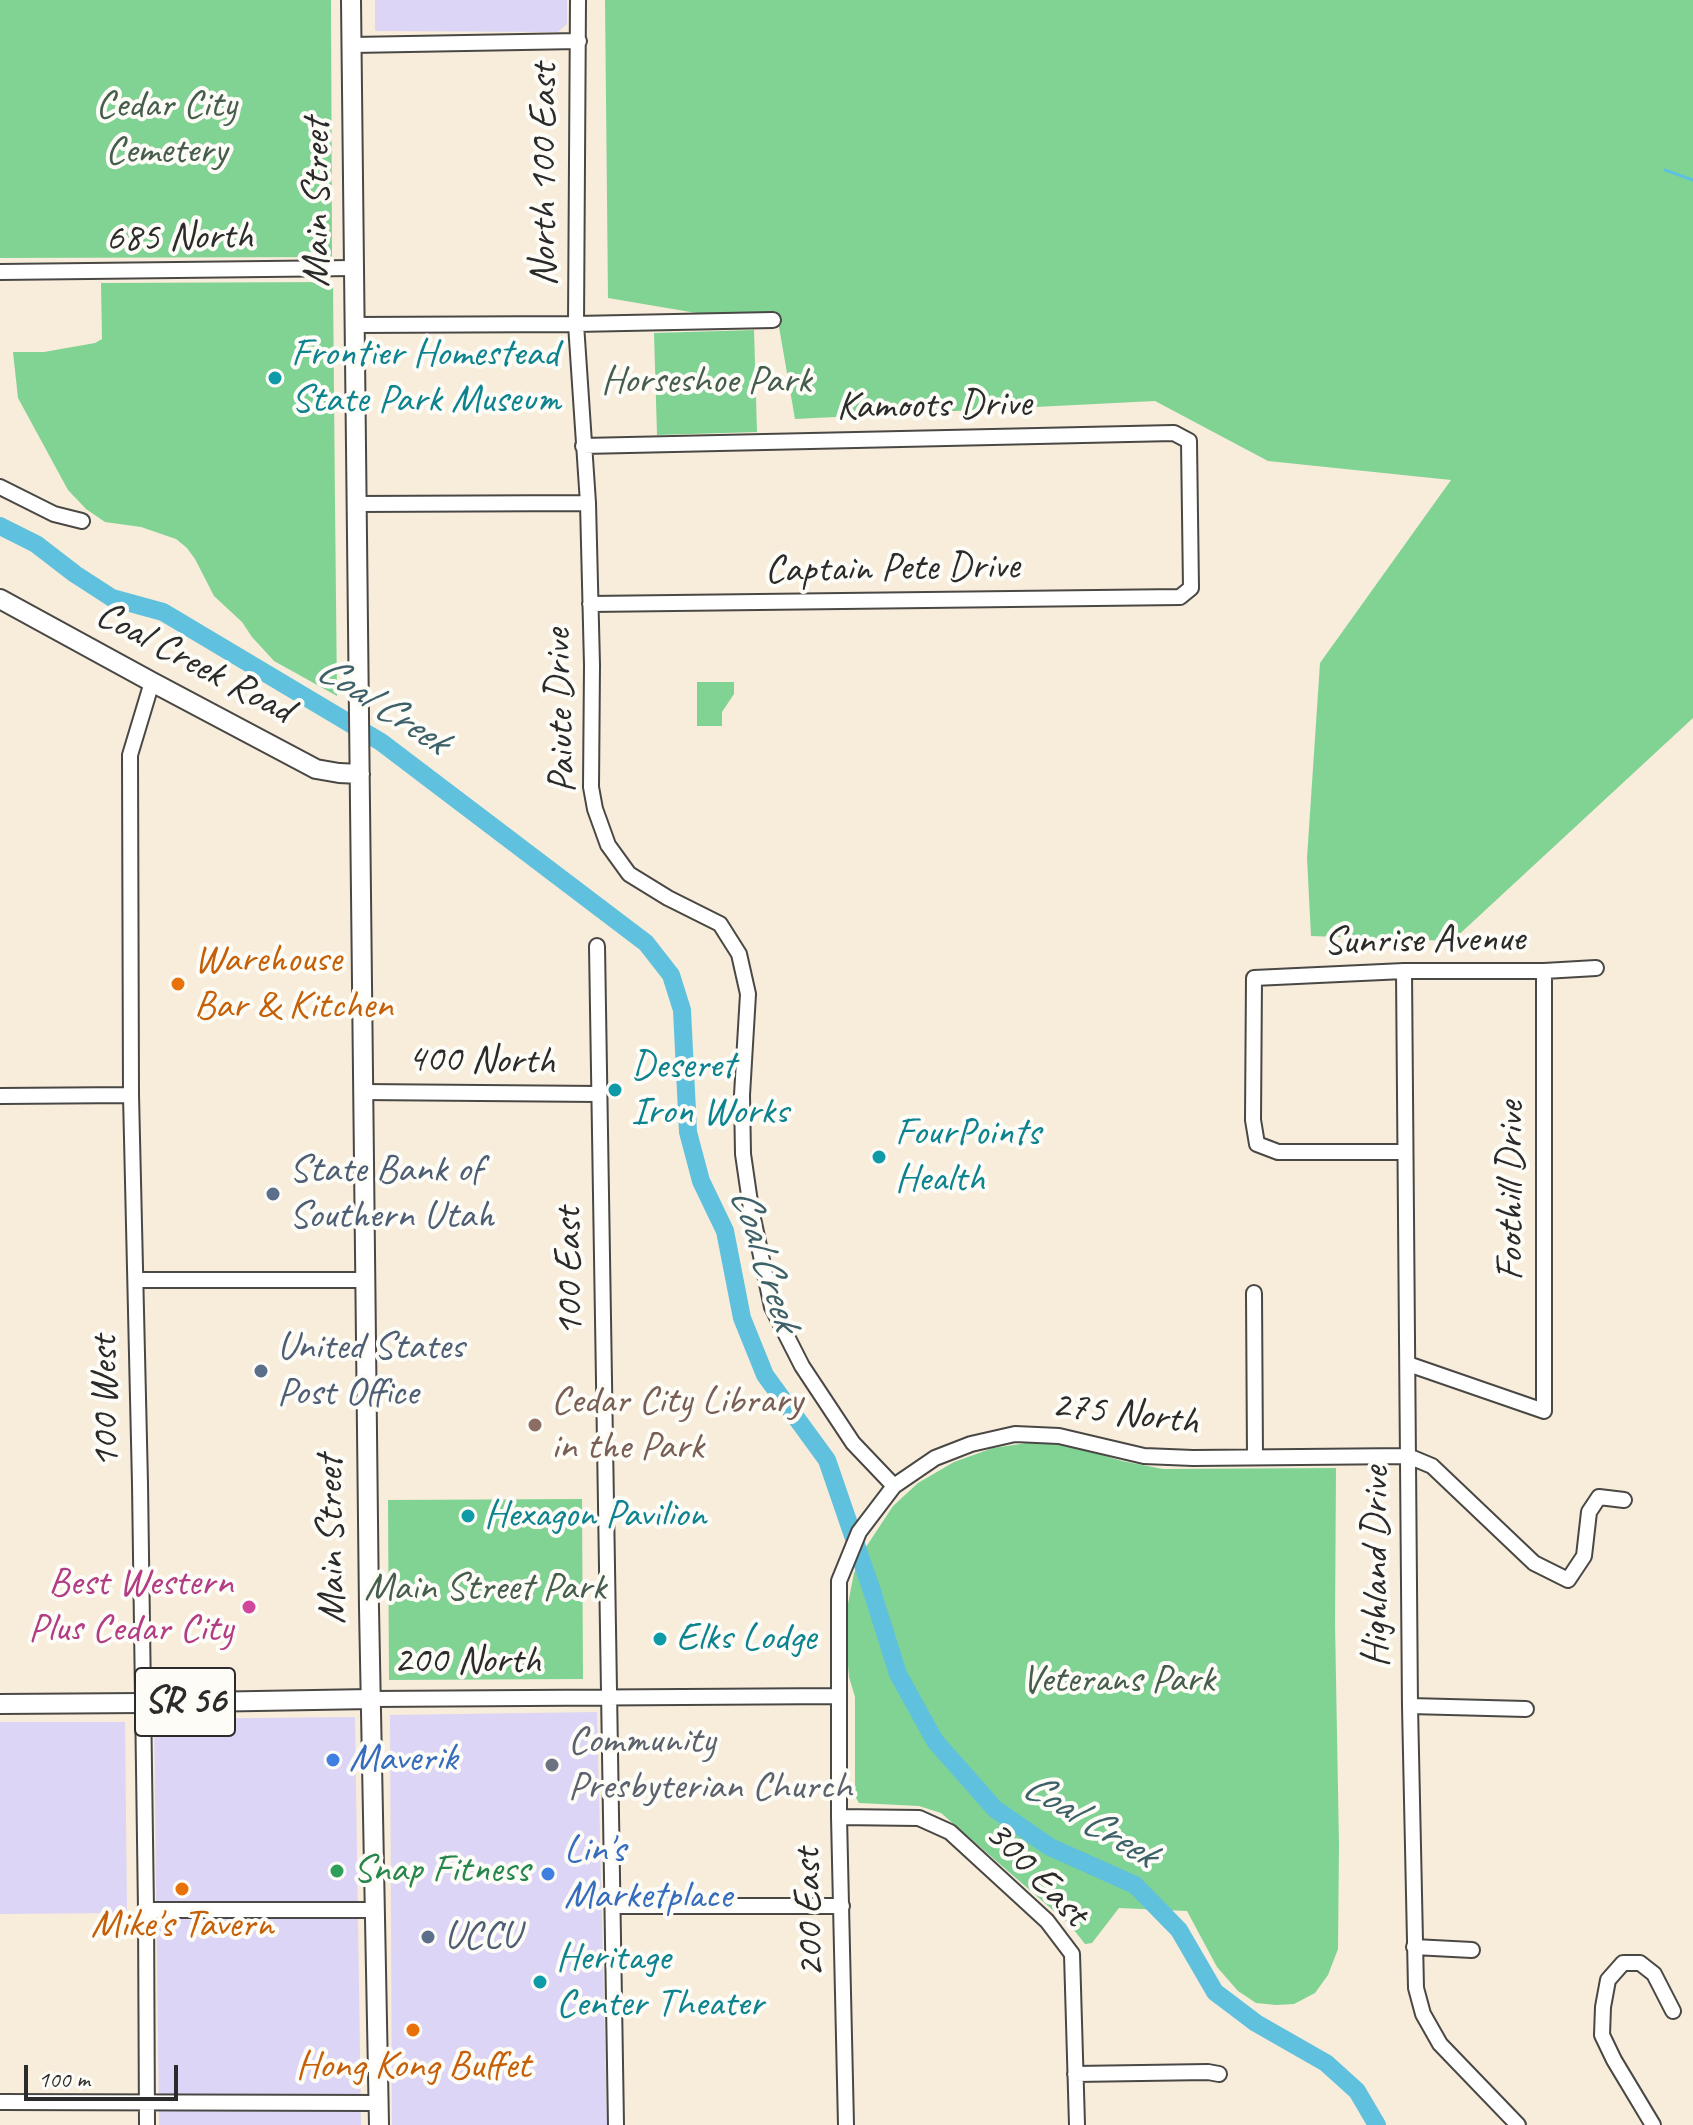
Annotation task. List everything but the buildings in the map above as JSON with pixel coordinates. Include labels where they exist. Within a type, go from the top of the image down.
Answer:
[{"type":"main road","name":"Main Street","points":[[351,0],[365,1280],[379,2125]]},
{"type":"main road","name":"Coal Creek Road","points":[[0,599],[316,769],[360,774]]},
{"type":"main road","name":"200 North","points":[[0,1704],[371,1699]]},
{"type":"street","name":"North 100 East","points":[[578,0],[576,324],[583,446]]},
{"type":"street","points":[[352,45],[579,41]]},
{"type":"street","name":"685 North","points":[[2,272],[354,268]]},
{"type":"street","points":[[355,325],[773,320]]},
{"type":"street","name":"Kamoots Drive","points":[[583,446],[1174,433],[1189,441],[1191,588]]},
{"type":"street","name":"Paiute Drive","points":[[583,446],[588,503],[592,665],[591,787],[595,809],[608,845],[629,874],[720,924],[739,954],[748,994],[742,1095],[743,1154],[772,1307],[802,1366],[853,1443],[894,1486]]},
{"type":"street","points":[[0,487],[54,514],[82,521]]},
{"type":"street","points":[[357,504],[588,503]]},
{"type":"street","name":"Captain Pete Drive","points":[[590,604],[1180,597],[1191,588]]},
{"type":"street","name":"100 West","points":[[147,2125],[143,1703],[131,1095],[130,755],[152,682]]},
{"type":"street","name":"100 East","points":[[597,946],[616,2125]]},
{"type":"street","name":"Sunrise Avenue","points":[[1405,1152],[1278,1152],[1257,1144],[1253,1120],[1254,978],[1404,971],[1596,968]]},
{"type":"street","name":"Highland Drive","points":[[1404,971],[1410,1706],[1416,1988],[1423,2014],[1440,2044],[1518,2125]]},
{"type":"street","name":"Foothill Drive","points":[[1408,1364],[1544,1411],[1544,971]]},
{"type":"street","name":"400 North","points":[[363,1092],[599,1094]]},
{"type":"street","points":[[0,1096],[131,1095]]},
{"type":"street","points":[[136,1280],[365,1280]]},
{"type":"street","points":[[1254,1293],[1255,1457]]},
{"type":"street","name":"275 North","points":[[839,1581],[859,1532],[894,1486],[935,1458],[971,1444],[1015,1434],[1059,1436],[1144,1456],[1408,1456]]},
{"type":"street","points":[[1408,1456],[1432,1466],[1534,1563],[1568,1580],[1584,1556],[1589,1512],[1599,1497],[1624,1500]]},
{"type":"street","name":"200 East","points":[[839,1581],[839,1817],[846,2125]]},
{"type":"street","name":"200 North","points":[[371,1699],[839,1696]]},
{"type":"street","points":[[1410,1706],[1526,1709]]},
{"type":"street","name":"300 East","points":[[839,1817],[919,1818],[950,1832],[1047,1921],[1072,1954],[1077,2125]]},
{"type":"street","points":[[613,1906],[842,1906]]},
{"type":"street","points":[[146,1910],[375,1910]]},
{"type":"street","points":[[1414,1947],[1472,1950]]},
{"type":"street","points":[[1653,2125],[1602,2035],[1608,1980],[1623,1963],[1640,1963],[1654,1974],[1673,2011]]},
{"type":"street","points":[[1075,2074],[1219,2074]]},
{"type":"street","points":[[0,2102],[379,2103]]},
{"type":"shaded area","points":[[375,0],[567,0],[567,24],[558,32],[375,31]]},
{"type":"shaded area","points":[[597,1712],[607,2125],[392,2125],[390,1715]]},
{"type":"shaded area","points":[[355,1717],[361,2125],[159,2125],[154,1719]]},
{"type":"shaded area","points":[[0,1722],[125,1722],[127,1913],[0,1914]]},
{"type":"green space","name":"Cedar City Cemetery","points":[[0,0],[331,0],[332,257],[0,258]]},
{"type":"green space","points":[[605,0],[1693,0],[1693,718],[1452,941],[1311,936],[1307,858],[1320,663],[1451,480],[1268,461],[1155,401],[795,419],[779,327],[608,298]]},
{"type":"green space","points":[[333,282],[337,696],[274,661],[242,622],[214,596],[195,559],[176,539],[141,527],[105,522],[86,509],[68,490],[18,398],[13,352],[44,352],[102,339],[101,283]]},
{"type":"green space","name":"Horseshoe Park","points":[[754,330],[757,432],[657,435],[654,333]]},
{"type":"green space","points":[[697,682],[734,682],[734,694],[722,712],[722,726],[697,726]]},
{"type":"green space","name":"Veterans Park","points":[[1034,1442],[1072,1446],[1163,1469],[1336,1468],[1338,1949],[1328,1975],[1315,1993],[1294,2004],[1256,2003],[1238,1991],[1217,1967],[1187,1911],[1119,1908],[1092,1943],[1085,1944],[1070,1925],[941,1813],[919,1806],[859,1803],[855,1796],[855,1697],[849,1677],[847,1609],[854,1573],[866,1547],[893,1506],[918,1483],[954,1462],[993,1448]]},
{"type":"green space","name":"Main Street Park","points":[[582,1499],[583,1679],[389,1680],[388,1500]]},
{"type":"waterway","points":[[1665,170],[1693,180]]},
{"type":"waterway","name":"Coal Creek","points":[[0,526],[36,544],[112,598],[163,612],[381,742],[646,943],[671,975],[682,1010],[688,1132],[701,1181],[725,1231],[742,1318],[765,1375],[827,1460],[898,1674],[935,1741],[995,1809],[1050,1847],[1135,1885],[1179,1930],[1215,1992],[1256,2023],[1326,2063],[1357,2091],[1377,2125]]},
{"type":"place","name":"Frontier Homestead State Park Museum","points":[[275,378]]},
{"type":"place","name":"Warehouse Bar & Kitchen","points":[[178,984]]},
{"type":"place","name":"Deseret Iron Works","points":[[615,1090]]},
{"type":"place","name":"FourPoints Health","points":[[879,1157]]},
{"type":"place","name":"State Bank of Southern Utah","points":[[273,1194]]},
{"type":"place","name":"United States Post Office","points":[[261,1371]]},
{"type":"place","name":"Cedar City Library in the Park","points":[[535,1425]]},
{"type":"place","name":"Hexagon Pavilion","points":[[468,1516]]},
{"type":"place","name":"Best Western Plus Cedar City","points":[[249,1607]]},
{"type":"place","name":"Elks Lodge","points":[[660,1639]]},
{"type":"place","name":"Maverik","points":[[333,1760]]},
{"type":"place","name":"Community Presbyterian Church","points":[[552,1765]]},
{"type":"place","name":"Snap Fitness","points":[[337,1871]]},
{"type":"place","name":"Lin's Marketplace","points":[[548,1874]]},
{"type":"place","name":"Mike's Tavern","points":[[182,1889]]},
{"type":"place","name":"UCCU","points":[[428,1937]]},
{"type":"place","name":"Heritage Center Theater","points":[[540,1982]]},
{"type":"place","name":"Hong Kong Buffet","points":[[413,2030]]}]
